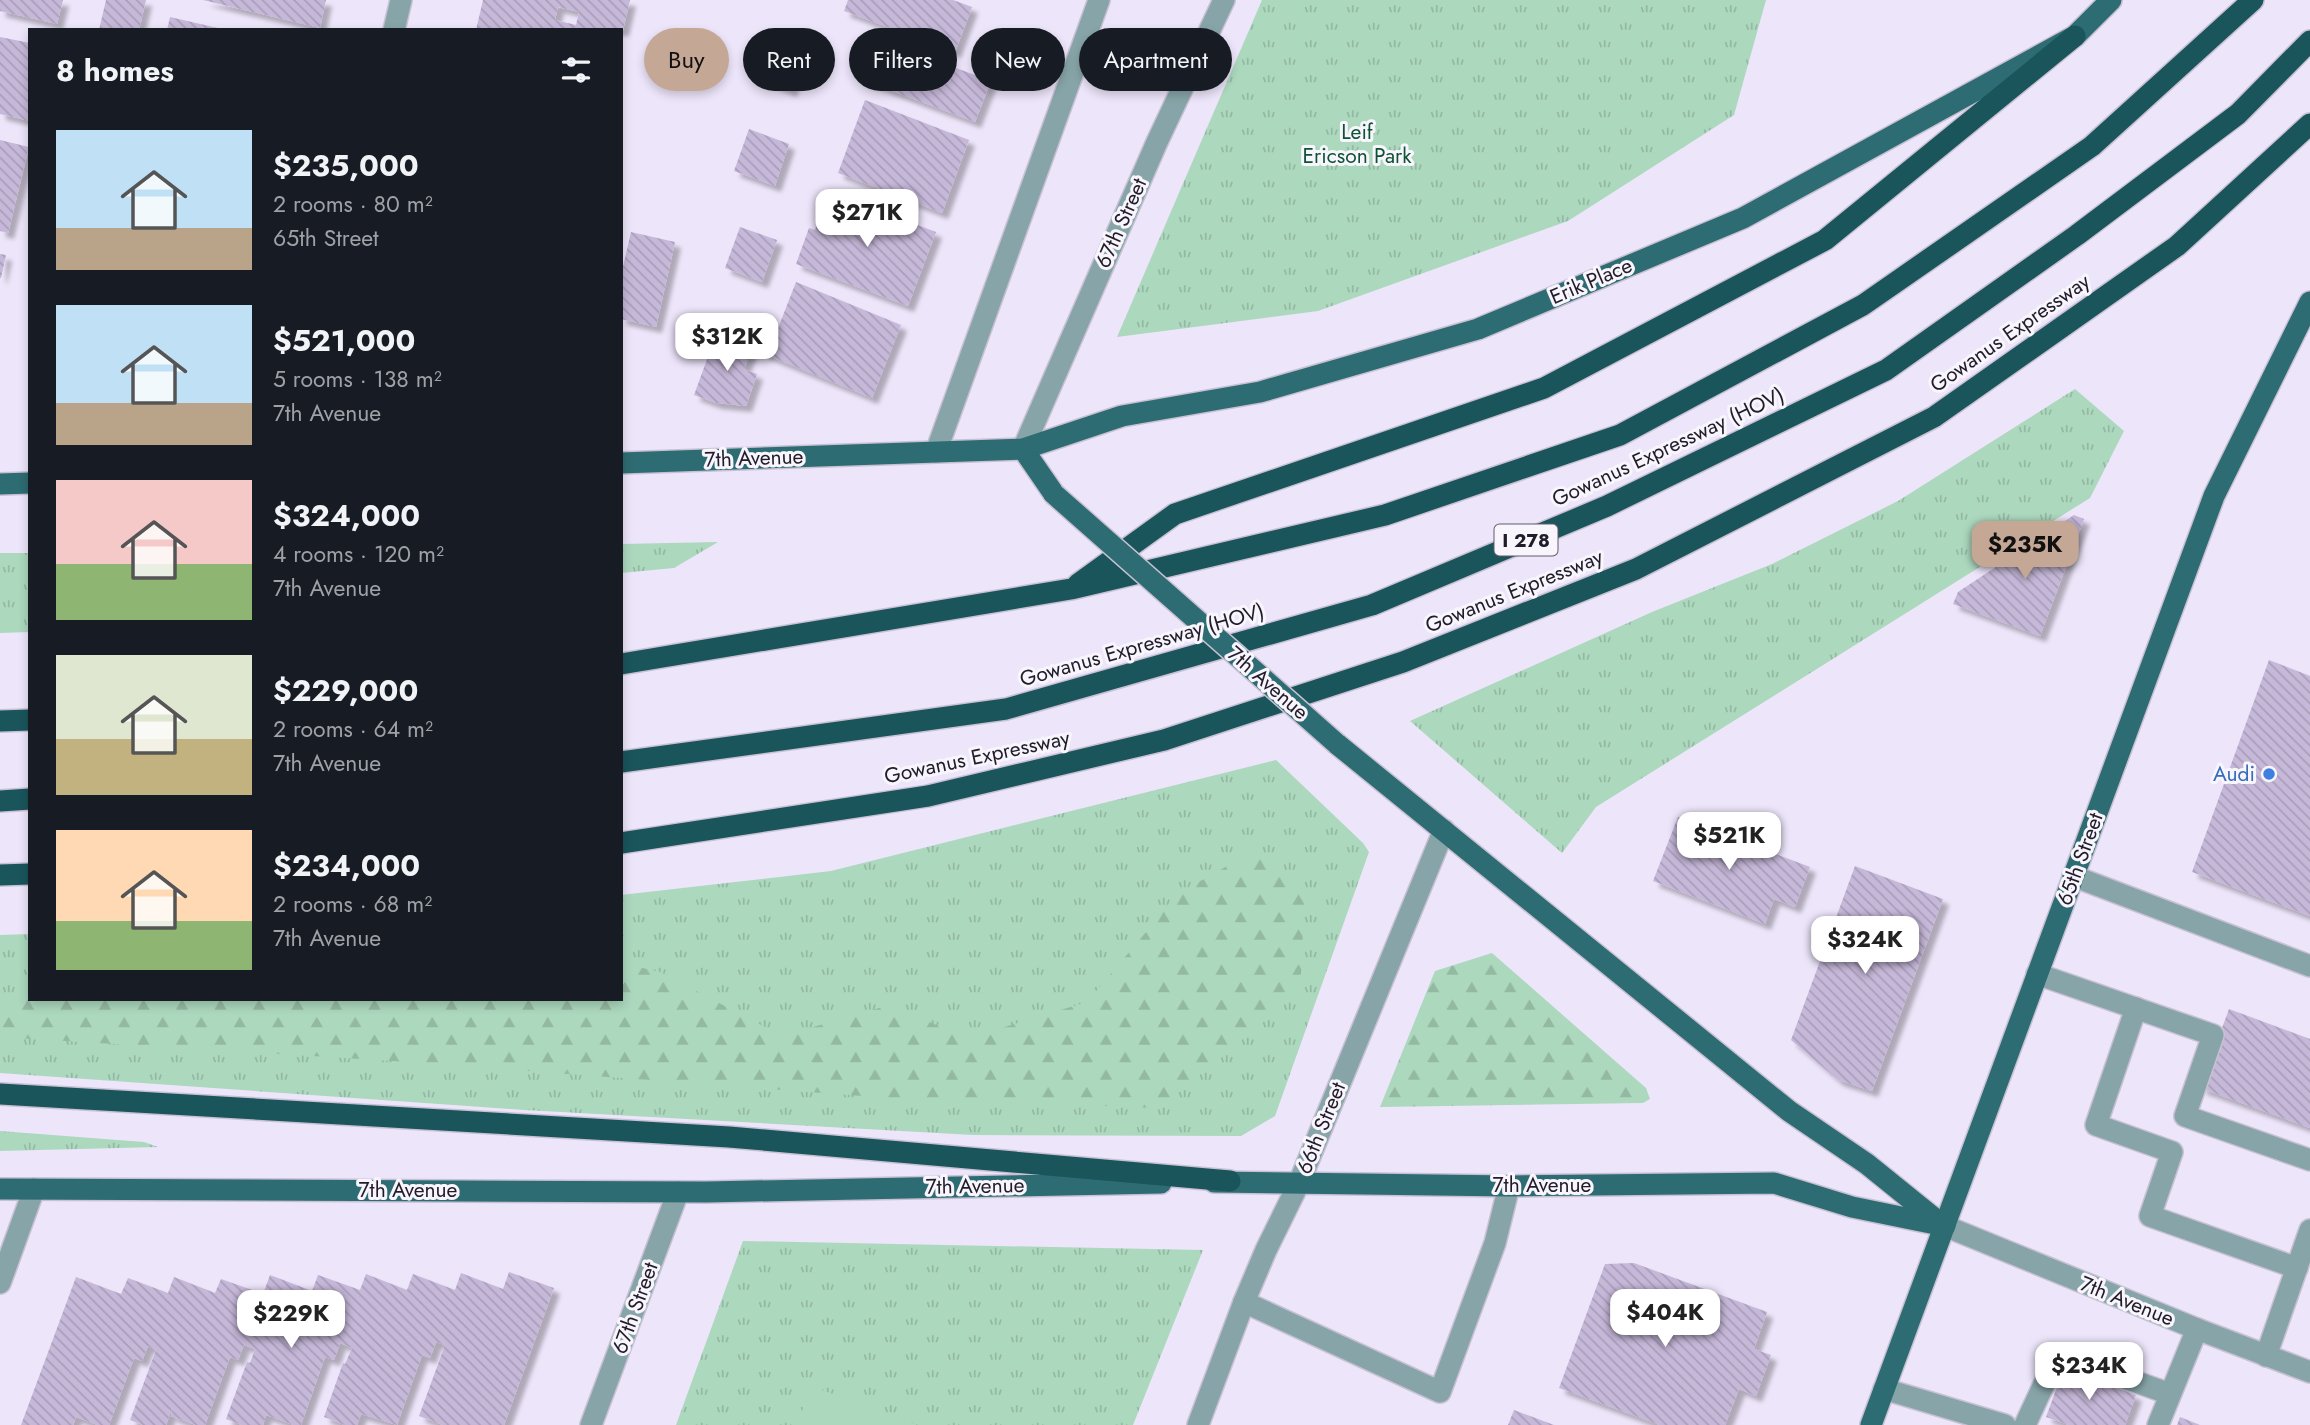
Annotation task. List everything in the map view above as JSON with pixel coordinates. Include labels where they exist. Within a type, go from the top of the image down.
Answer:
[{"type":"highway","points":[[623,664],[1071,589],[1385,515],[1620,435],[1863,305],[2092,146],[2253,0]]},
{"type":"highway","points":[[1071,589],[1175,513],[1545,388],[1825,240],[2075,36]]},
{"type":"highway","name":"Gowanus Expressway (HOV)","points":[[623,762],[1006,709],[1372,605],[1594,511],[1886,370],[2077,235],[2238,114],[2310,41]]},
{"type":"highway","name":"Gowanus Expressway","points":[[623,843],[928,796],[1164,740],[1403,662],[1636,569],[1934,417],[2176,246],[2310,124]]},
{"type":"highway","points":[[0,721],[28,720]]},
{"type":"highway","points":[[0,801],[28,799]]},
{"type":"highway","points":[[0,875],[28,874]]},
{"type":"highway","points":[[0,1094],[730,1137],[1230,1181]]},
{"type":"main road","name":"Erik Place","points":[[1023,449],[1122,416],[1260,392],[1478,329],[1743,218],[2075,36],[2111,0]]},
{"type":"main road","name":"65th Street","points":[[1871,1425],[2214,496],[2310,302]]},
{"type":"main road","name":"7th Avenue","points":[[623,463],[1023,449],[1054,494],[1337,744],[1789,1111],[1867,1164],[1945,1226]]},
{"type":"main road","points":[[0,484],[28,483]]},
{"type":"main road","name":"7th Avenue","points":[[0,1189],[678,1192],[1230,1181],[1509,1186],[1774,1183],[1852,1207],[1945,1226]]},
{"type":"street","points":[[394,28],[401,0]]},
{"type":"street","points":[[936,452],[1099,0]]},
{"type":"street","name":"67th Street","points":[[1023,449],[1157,142],[1224,0]]},
{"type":"street","name":"66th Street","points":[[1198,1425],[1244,1302],[1299,1183],[1444,830]]},
{"type":"street","points":[[2073,876],[2310,966]]},
{"type":"street","points":[[2038,974],[2213,1035],[2150,1216],[2297,1268]]},
{"type":"street","points":[[2136,1008],[2096,1125],[2172,1152]]},
{"type":"street","points":[[2185,1116],[2310,1160]]},
{"type":"street","points":[[1244,1302],[1440,1392],[1495,1243],[1509,1186]]},
{"type":"street","points":[[0,1283],[34,1189]]},
{"type":"street","name":"67th Street","points":[[591,1425],[678,1192]]},
{"type":"street","name":"7th Avenue","points":[[1945,1226],[2310,1372]]},
{"type":"street","points":[[2266,1356],[2310,1230]]},
{"type":"street","points":[[2158,1425],[2197,1329]]},
{"type":"street","points":[[2025,1425],[2059,1354],[2170,1394]]},
{"type":"street","points":[[1884,1389],[2005,1425]]},
{"type":"green space","name":"Leif Ericson Park","points":[[1262,0],[1766,0],[1734,115],[1568,221],[1318,311],[1117,337],[1223,91],[1232,91],[1232,70]]},
{"type":"green space","points":[[2075,389],[2124,431],[2090,498],[1596,807],[1562,853],[1410,721],[1652,612],[1772,564],[1898,501]]},
{"type":"green space","points":[[718,542],[674,568],[623,573],[623,544]]},
{"type":"green space","points":[[0,553],[28,553],[28,632],[0,633]]},
{"type":"green space","points":[[1276,760],[1363,843],[1369,852],[1275,1116],[1241,1136],[973,1135],[525,1110],[0,1073],[0,935],[28,934],[28,1001],[623,1001],[623,895],[831,871]]},
{"type":"green space","points":[[1254,851],[1305,888],[1301,974],[1235,1047],[1157,1108],[889,1098],[393,1061],[0,1037],[0,1004],[28,997],[28,1001],[623,1001],[623,963],[660,972],[782,1036],[893,1004],[965,1039],[1087,1002],[1179,893]]},
{"type":"green space","points":[[1492,953],[1646,1088],[1650,1099],[1643,1103],[1380,1107],[1435,971]]},
{"type":"green space","points":[[0,1131],[144,1142],[158,1147],[0,1151]]},
{"type":"green space","points":[[743,1241],[1203,1250],[1133,1425],[676,1425]]},
{"type":"green space","points":[[811,1386],[917,1425],[797,1425]]},
{"type":"building","points":[[0,0],[63,0],[57,24],[0,11]]},
{"type":"building","points":[[106,0],[146,0],[139,28],[99,28]]},
{"type":"building","points":[[203,0],[326,0],[320,28]]},
{"type":"building","points":[[483,0],[630,0],[623,30],[476,28]],"holes":[[[558,7],[579,12],[576,25],[555,20]]]},
{"type":"building","points":[[848,0],[953,0],[972,7],[957,47],[957,28],[890,28],[844,11]]},
{"type":"building","points":[[170,17],[218,28],[167,28]]},
{"type":"building","points":[[0,37],[28,43],[28,121],[0,114]]},
{"type":"building","points":[[957,68],[971,74],[971,91],[987,91],[975,122],[892,91],[957,91]]},
{"type":"building","points":[[865,100],[969,140],[942,213],[838,173]]},
{"type":"building","points":[[749,129],[789,144],[775,186],[734,171]]},
{"type":"building","points":[[0,140],[28,147],[28,151],[8,233],[0,231]]},
{"type":"building","points":[[829,192],[936,232],[908,306],[796,264],[809,228],[815,230]]},
{"type":"building","points":[[740,227],[777,240],[762,282],[725,268]]},
{"type":"building","points":[[631,232],[675,242],[656,327],[623,319],[623,266]]},
{"type":"building","points":[[0,254],[6,255],[1,278],[0,278]]},
{"type":"building","points":[[796,282],[901,325],[872,398],[762,353],[768,339],[773,341]]},
{"type":"building","points":[[717,332],[753,346],[744,369],[757,374],[746,406],[716,403],[694,395]]},
{"type":"building","points":[[2074,515],[2084,519],[2040,636],[1953,604],[1958,592]]},
{"type":"building","name":"Audi","points":[[2269,660],[2310,676],[2310,916],[2192,872]]},
{"type":"building","points":[[1678,817],[1810,867],[1795,907],[1774,899],[1765,924],[1653,881]]},
{"type":"building","points":[[1855,866],[1943,899],[1872,1091],[1838,1080],[1791,1040]]},
{"type":"building","points":[[2229,1009],[2310,1039],[2310,1128],[2200,1088]]},
{"type":"building","points":[[1634,1263],[1767,1312],[1754,1349],[1771,1355],[1756,1396],[1739,1389],[1725,1425],[1660,1425],[1559,1388],[1605,1264]]},
{"type":"building","points":[[509,1272],[554,1288],[504,1425],[443,1425],[419,1416],[445,1345],[436,1342],[430,1358],[422,1355],[397,1425],[361,1414],[357,1425],[345,1425],[324,1417],[343,1363],[345,1364],[352,1348],[340,1343],[334,1360],[325,1357],[301,1425],[266,1415],[263,1425],[242,1425],[226,1419],[247,1362],[250,1363],[255,1349],[244,1345],[238,1360],[230,1357],[205,1425],[196,1425],[171,1416],[174,1403],[166,1425],[143,1425],[130,1420],[156,1350],[148,1346],[142,1361],[134,1358],[109,1425],[98,1425],[76,1417],[73,1425],[21,1425],[76,1277],[121,1294],[128,1278],[168,1293],[174,1277],[215,1293],[221,1279],[263,1294],[270,1275],[312,1291],[318,1275],[360,1290],[366,1274],[407,1290],[413,1274],[455,1290],[461,1273],[503,1289]]},
{"type":"building","points":[[2064,1368],[2136,1395],[2125,1425],[2069,1425],[2046,1417]]},
{"type":"building","points":[[1514,1410],[1554,1425],[1508,1425]]},
{"type":"building","points":[[2180,1417],[2200,1425],[2177,1425]]},
{"type":"place","name":"Audi","points":[[2269,774]]}]
